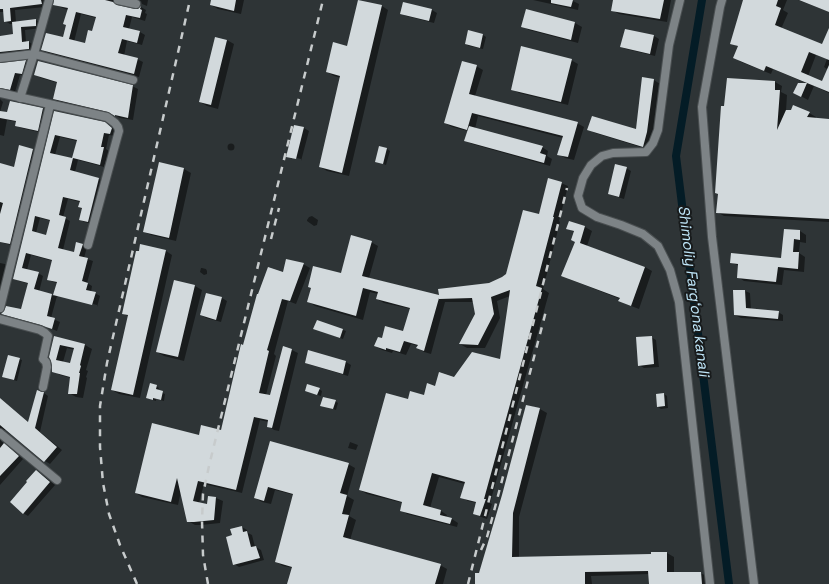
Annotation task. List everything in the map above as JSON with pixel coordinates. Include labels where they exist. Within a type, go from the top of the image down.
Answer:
[{"type":"street","points":[[20,98],[49,0]]},
{"type":"street","points":[[118,0],[136,4]]},
{"type":"street","points":[[680,0],[669,45],[658,130],[653,143],[646,152],[613,153],[602,156],[591,165],[583,178],[578,196],[582,208],[597,217],[643,234],[658,246],[670,270],[679,302],[710,584]]},
{"type":"street","points":[[722,0],[702,107],[712,237],[754,584]]},
{"type":"street","points":[[0,58],[34,54],[133,80]]},
{"type":"street","points":[[0,93],[111,119],[118,127],[119,131],[88,244]]},
{"type":"street","points":[[0,308],[50,105]]},
{"type":"street","points":[[0,319],[40,330],[48,336],[43,359],[48,367],[43,387]]},
{"type":"street","points":[[0,433],[56,480]]},
{"type":"building","points":[[0,0],[41,0],[42,4],[10,8],[11,21],[4,22],[3,9],[0,9]]},
{"type":"building","points":[[54,0],[105,0],[113,2],[117,5],[135,9],[138,9],[141,6],[140,9],[142,10],[140,18],[126,15],[123,27],[140,31],[137,43],[122,39],[118,53],[138,58],[134,74],[41,50],[46,33],[63,37],[66,25],[63,24],[68,8],[53,5]],"holes":[[[76,12],[96,17],[92,31],[88,30],[85,43],[69,39]]]},
{"type":"building","points":[[211,0],[236,0],[234,11],[210,5]]},
{"type":"building","points":[[358,0],[382,5],[342,173],[319,167],[340,76],[326,72],[333,42],[347,46]]},
{"type":"building","points":[[551,0],[573,0],[571,7],[551,3]]},
{"type":"building","points":[[613,0],[664,0],[660,19],[611,11]]},
{"type":"building","points":[[743,0],[778,0],[776,6],[781,8],[775,25],[822,44],[829,28],[829,60],[809,52],[801,72],[822,81],[829,65],[829,92],[766,66],[764,71],[733,58],[738,46],[730,44]]},
{"type":"building","points":[[799,0],[829,0],[829,12]]},
{"type":"building","points":[[403,2],[432,9],[429,21],[400,14]]},
{"type":"building","points":[[526,9],[575,22],[571,40],[521,27]]},
{"type":"building","points":[[36,19],[36,26],[21,27],[22,42],[29,41],[29,49],[0,52],[0,36],[13,34],[12,22]]},
{"type":"building","points":[[625,29],[654,35],[650,54],[620,47]]},
{"type":"building","points":[[468,30],[483,34],[480,48],[465,44]]},
{"type":"building","points":[[215,37],[227,40],[211,105],[199,102]]},
{"type":"building","points":[[521,46],[572,59],[561,102],[511,90]]},
{"type":"building","points":[[26,60],[22,74],[15,73],[10,90],[0,88],[0,63]]},
{"type":"building","points":[[38,61],[133,85],[128,118],[115,116],[108,112],[53,99],[57,82],[34,75]]},
{"type":"building","points":[[462,61],[477,65],[469,94],[578,122],[568,157],[557,155],[563,136],[472,113],[467,130],[444,123]]},
{"type":"building","points":[[642,77],[654,79],[647,132],[643,147],[587,130],[592,116],[636,129]]},
{"type":"building","points":[[727,78],[775,81],[775,90],[780,90],[777,130],[786,110],[791,110],[793,105],[810,112],[807,117],[829,119],[829,219],[716,213],[718,194],[715,193],[721,106],[724,106]]},
{"type":"building","points":[[798,83],[807,83],[801,97],[793,93]]},
{"type":"building","points":[[10,101],[43,108],[38,131],[15,126],[16,121],[0,118],[0,111],[7,112]]},
{"type":"building","points":[[54,111],[105,122],[112,128],[110,134],[104,133],[101,147],[104,147],[100,165],[73,158],[70,170],[99,178],[88,222],[79,220],[82,208],[78,207],[80,201],[63,197],[59,215],[66,217],[58,248],[74,252],[76,242],[83,244],[79,256],[88,258],[82,281],[88,283],[86,290],[96,292],[92,305],[53,295],[57,282],[47,280],[52,260],[26,253],[22,268],[39,272],[34,289],[52,294],[47,316],[55,318],[52,329],[1,314],[6,306],[21,309],[28,283],[13,279]],"holes":[[[55,135],[77,140],[72,158],[50,153]],[[35,216],[50,220],[46,235],[32,231]]]},
{"type":"building","points":[[294,125],[304,127],[296,159],[286,157]]},
{"type":"building","points":[[469,126],[543,146],[540,153],[546,155],[544,163],[464,141]]},
{"type":"building","points":[[19,145],[33,149],[10,244],[0,242],[0,214],[3,203],[0,202],[0,163],[14,167]]},
{"type":"building","points":[[379,146],[387,148],[383,164],[375,162]]},
{"type":"building","points":[[159,162],[184,168],[169,238],[143,232]]},
{"type":"building","points":[[615,164],[627,167],[619,197],[608,194]]},
{"type":"building","points":[[548,178],[562,182],[536,286],[542,288],[484,499],[486,499],[480,516],[473,514],[476,502],[460,498],[465,482],[432,473],[423,505],[441,510],[440,515],[452,518],[450,524],[400,511],[402,502],[359,490],[386,393],[408,399],[410,391],[424,395],[427,383],[435,386],[439,372],[454,377],[472,352],[500,359],[510,290],[491,297],[494,314],[478,345],[459,344],[475,314],[472,298],[439,298],[424,351],[416,348],[418,345],[404,341],[400,352],[374,346],[378,337],[382,338],[385,326],[403,331],[410,308],[376,299],[378,292],[363,288],[356,316],[307,302],[311,288],[308,287],[313,266],[341,273],[351,235],[372,241],[362,276],[439,295],[438,289],[489,283],[506,274],[523,210],[539,214]]},
{"type":"building","points":[[569,221],[585,226],[580,243],[645,267],[631,306],[618,301],[620,298],[561,276],[575,242],[571,240],[574,231],[566,229]]},
{"type":"building","points":[[784,229],[800,230],[800,240],[794,239],[793,252],[799,252],[798,269],[778,267],[776,282],[737,278],[738,264],[730,263],[731,253],[781,258]]},
{"type":"building","points":[[140,244],[166,250],[133,395],[111,390],[128,315],[122,314],[136,251],[139,251]]},
{"type":"building","points":[[286,259],[304,263],[290,301],[282,299],[267,350],[269,351],[259,393],[270,395],[283,346],[292,349],[272,428],[267,427],[268,420],[254,417],[236,490],[198,481],[193,501],[207,504],[208,496],[216,497],[214,520],[187,522],[177,478],[171,502],[135,493],[152,423],[199,435],[201,425],[221,430],[241,344],[243,345],[257,294],[268,267],[283,272]]},
{"type":"building","points":[[174,280],[195,285],[178,357],[156,352]]},
{"type":"building","points":[[733,290],[745,290],[746,308],[779,311],[778,319],[734,315]]},
{"type":"building","points":[[206,293],[222,297],[216,320],[200,315]]},
{"type":"building","points":[[317,320],[343,329],[340,338],[313,329]]},
{"type":"building","points":[[54,336],[85,344],[80,365],[77,394],[68,394],[70,377],[52,372],[49,357]],"holes":[[[60,345],[74,348],[70,363],[56,360]]]},
{"type":"building","points":[[652,336],[654,364],[638,366],[636,337]]},
{"type":"building","points":[[308,350],[346,361],[343,374],[305,363]]},
{"type":"building","points":[[8,355],[20,358],[14,380],[2,377]]},
{"type":"building","points":[[150,383],[157,385],[156,389],[163,391],[161,400],[146,398]]},
{"type":"building","points":[[307,384],[320,388],[317,395],[305,391]]},
{"type":"building","points":[[37,390],[44,392],[35,428],[57,447],[44,462],[0,425],[0,398],[28,422]]},
{"type":"building","points":[[664,393],[665,406],[657,407],[656,394]]},
{"type":"building","points":[[323,397],[336,400],[333,409],[320,406]]},
{"type":"building","points":[[526,405],[540,408],[513,513],[512,557],[651,554],[651,552],[667,552],[667,572],[701,572],[702,584],[649,584],[648,571],[585,572],[585,584],[475,584],[475,573],[479,573]]},
{"type":"building","points":[[270,441],[349,463],[340,493],[347,495],[342,514],[349,515],[343,537],[441,564],[435,584],[287,584],[292,567],[275,562],[293,494],[268,487],[264,501],[254,498]]},
{"type":"building","points":[[4,443],[19,456],[0,476],[0,448]]},
{"type":"building","points":[[36,470],[50,482],[23,514],[10,502]]},
{"type":"building","points":[[242,526],[243,532],[247,531],[251,547],[256,546],[260,558],[233,565],[226,537],[232,535],[230,529]]},
{"type":"waterway","name":"Shimoliy Fargʻona kanali","points":[[702,0],[676,156],[729,584]]},
{"type":"railway","points":[[137,584],[120,545],[109,514],[103,483],[100,447],[100,406],[107,363],[190,0]]},
{"type":"railway","points":[[208,584],[203,555],[203,494],[323,0]]},
{"type":"railway","points":[[468,584],[567,188]]},
{"type":"railway","points":[[271,239],[279,208]]},
{"type":"railway","points":[[481,550],[487,537],[493,515],[546,311]]}]
